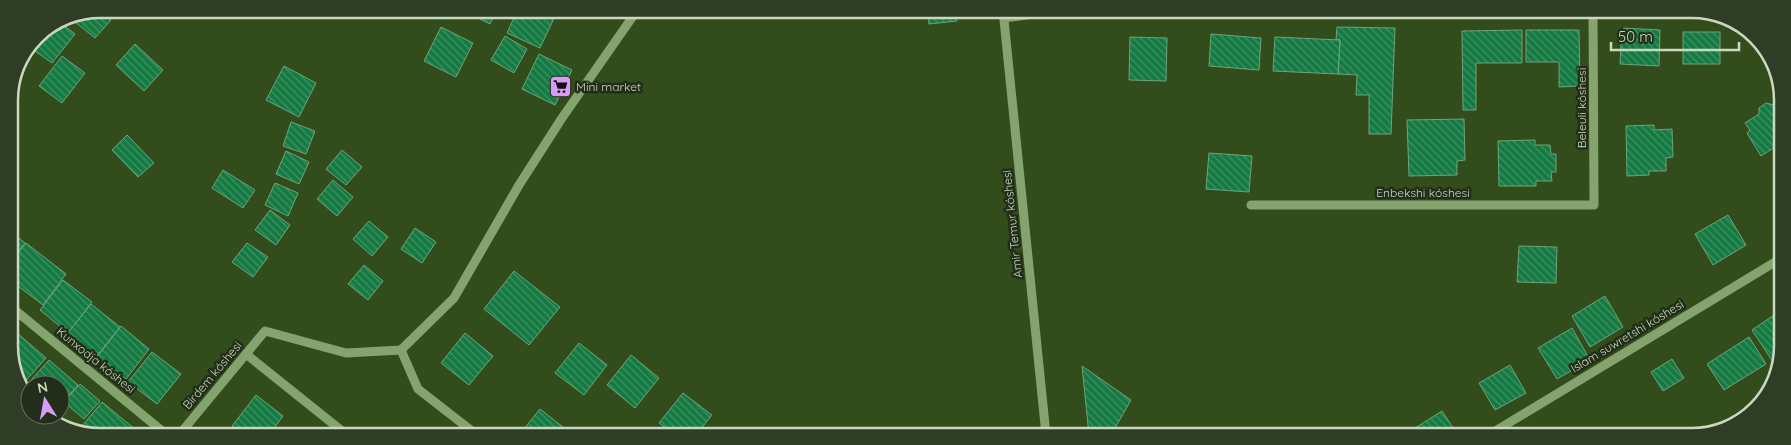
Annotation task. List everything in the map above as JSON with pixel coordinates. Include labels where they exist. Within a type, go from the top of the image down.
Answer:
[{"type":"street","points":[[468,428],[418,389],[401,350],[454,298],[519,185],[562,118],[632,18]]},
{"type":"street","name":"Amir Temur kóshesi","points":[[1003,18],[1045,427]]},
{"type":"street","name":"Beleuli kóshesi","points":[[1593,18],[1594,204]]},
{"type":"street","name":"Enbekshi kóshesi","points":[[1251,205],[1594,204]]},
{"type":"street","name":"Islam suwretshi kóshesi","points":[[1502,427],[1774,263]]},
{"type":"street","name":"Kunxodja kóshesi","points":[[18,313],[160,428]]},
{"type":"street","name":"Birdem kóshesi","points":[[184,428],[265,331],[346,352],[401,350]]},
{"type":"street","points":[[246,354],[338,428]]},
{"type":"building","points":[[89,18],[109,18],[111,20],[95,38],[75,22]]},
{"type":"building","points":[[478,18],[493,18],[490,24]]},
{"type":"building","points":[[514,18],[554,18],[540,48],[507,33]]},
{"type":"building","points":[[929,18],[956,18],[957,21],[929,24]]},
{"type":"building","points":[[64,26],[75,34],[52,63],[35,51],[45,38],[58,28]]},
{"type":"building","points":[[441,27],[473,43],[456,77],[424,61]]},
{"type":"building","points":[[1337,27],[1395,28],[1391,134],[1369,134],[1369,95],[1356,95],[1357,75],[1338,74],[1340,40],[1336,40]]},
{"type":"building","points":[[1622,28],[1660,30],[1659,66],[1620,64]]},
{"type":"building","points":[[1522,30],[1522,63],[1476,63],[1476,110],[1463,110],[1462,31]]},
{"type":"building","points":[[1526,30],[1579,30],[1580,86],[1559,87],[1559,62],[1526,62]]},
{"type":"building","points":[[1683,32],[1720,32],[1720,64],[1683,64]]},
{"type":"building","points":[[1211,34],[1261,38],[1259,70],[1209,66]]},
{"type":"building","points":[[505,36],[527,49],[514,73],[491,60]]},
{"type":"building","points":[[1130,37],[1167,38],[1166,81],[1129,80]]},
{"type":"building","points":[[1275,37],[1340,40],[1338,74],[1273,71]]},
{"type":"building","points":[[135,44],[163,70],[144,91],[116,65]]},
{"type":"building","points":[[539,54],[572,70],[555,105],[522,89]]},
{"type":"building","points":[[62,56],[85,73],[62,103],[39,86]]},
{"type":"building","points":[[284,66],[316,83],[299,117],[266,100]]},
{"type":"building","points":[[1766,103],[1774,105],[1774,148],[1761,156],[1747,133],[1750,130],[1745,123],[1759,114],[1759,108]]},
{"type":"building","points":[[1464,119],[1465,160],[1457,161],[1457,175],[1409,176],[1407,120]]},
{"type":"building","points":[[291,122],[315,131],[306,154],[283,146]]},
{"type":"building","points":[[1654,125],[1654,130],[1672,129],[1673,157],[1666,158],[1666,171],[1649,171],[1649,175],[1627,176],[1626,126]]},
{"type":"building","points":[[127,135],[154,163],[138,177],[112,150]]},
{"type":"building","points":[[1535,140],[1535,145],[1550,145],[1551,154],[1556,154],[1556,172],[1551,172],[1552,181],[1536,181],[1536,186],[1499,186],[1498,141]]},
{"type":"building","points":[[342,150],[362,167],[346,185],[326,169]]},
{"type":"building","points":[[286,151],[309,162],[299,184],[276,174]]},
{"type":"building","points":[[1209,153],[1252,156],[1249,192],[1206,189]]},
{"type":"building","points":[[223,170],[255,190],[243,208],[212,188]]},
{"type":"building","points":[[333,180],[353,197],[337,216],[317,199]]},
{"type":"building","points":[[275,183],[298,193],[288,216],[265,205]]},
{"type":"building","points":[[270,210],[290,225],[276,245],[255,230]]},
{"type":"building","points":[[1728,215],[1746,245],[1713,265],[1695,234]]},
{"type":"building","points":[[369,221],[388,237],[372,256],[353,239]]},
{"type":"building","points":[[415,228],[436,242],[422,263],[401,249]]},
{"type":"building","points":[[18,237],[25,243],[18,252]]},
{"type":"building","points":[[26,243],[66,274],[43,305],[18,286],[18,253]]},
{"type":"building","points":[[247,243],[268,257],[253,277],[232,262]]},
{"type":"building","points":[[1519,246],[1557,247],[1556,283],[1517,282]]},
{"type":"building","points":[[364,265],[383,281],[368,300],[348,284]]},
{"type":"building","points":[[514,271],[560,307],[529,345],[484,309]]},
{"type":"building","points":[[63,280],[92,302],[68,333],[40,310]]},
{"type":"building","points":[[1605,296],[1623,327],[1590,347],[1572,316]]},
{"type":"building","points":[[91,304],[120,327],[96,357],[67,334]]},
{"type":"building","points":[[1774,315],[1772,361],[1752,330]]},
{"type":"building","points":[[121,326],[149,349],[126,379],[97,357]]},
{"type":"building","points":[[1572,328],[1590,360],[1557,379],[1538,348]]},
{"type":"building","points":[[465,333],[493,356],[469,385],[441,363]]},
{"type":"building","points":[[18,334],[46,358],[31,375],[23,375],[22,372],[19,361]]},
{"type":"building","points":[[1749,337],[1766,364],[1724,390],[1707,364]]},
{"type":"building","points":[[579,343],[607,365],[584,395],[555,373]]},
{"type":"building","points":[[152,352],[181,374],[157,404],[128,382]]},
{"type":"building","points":[[631,355],[659,378],[635,408],[607,385]]},
{"type":"building","points":[[1672,359],[1684,378],[1663,391],[1651,372]]},
{"type":"building","points":[[49,360],[66,375],[36,375]]},
{"type":"building","points":[[1510,365],[1526,393],[1495,410],[1479,383]]},
{"type":"building","points":[[1082,366],[1131,400],[1115,427],[1088,427]]},
{"type":"building","points":[[70,378],[78,385],[70,394]]},
{"type":"building","points":[[80,384],[100,401],[84,419],[70,407],[70,395]]},
{"type":"building","points":[[683,393],[712,415],[702,428],[665,428],[659,423]]},
{"type":"building","points":[[256,395],[283,416],[274,428],[235,428],[232,426]]},
{"type":"building","points":[[102,402],[134,428],[100,428],[82,426]]},
{"type":"building","points":[[540,409],[564,428],[525,428]]},
{"type":"building","points":[[1442,411],[1453,427],[1416,427]]},
{"type":"place","name":"Mini market","points":[[560,86]]}]
